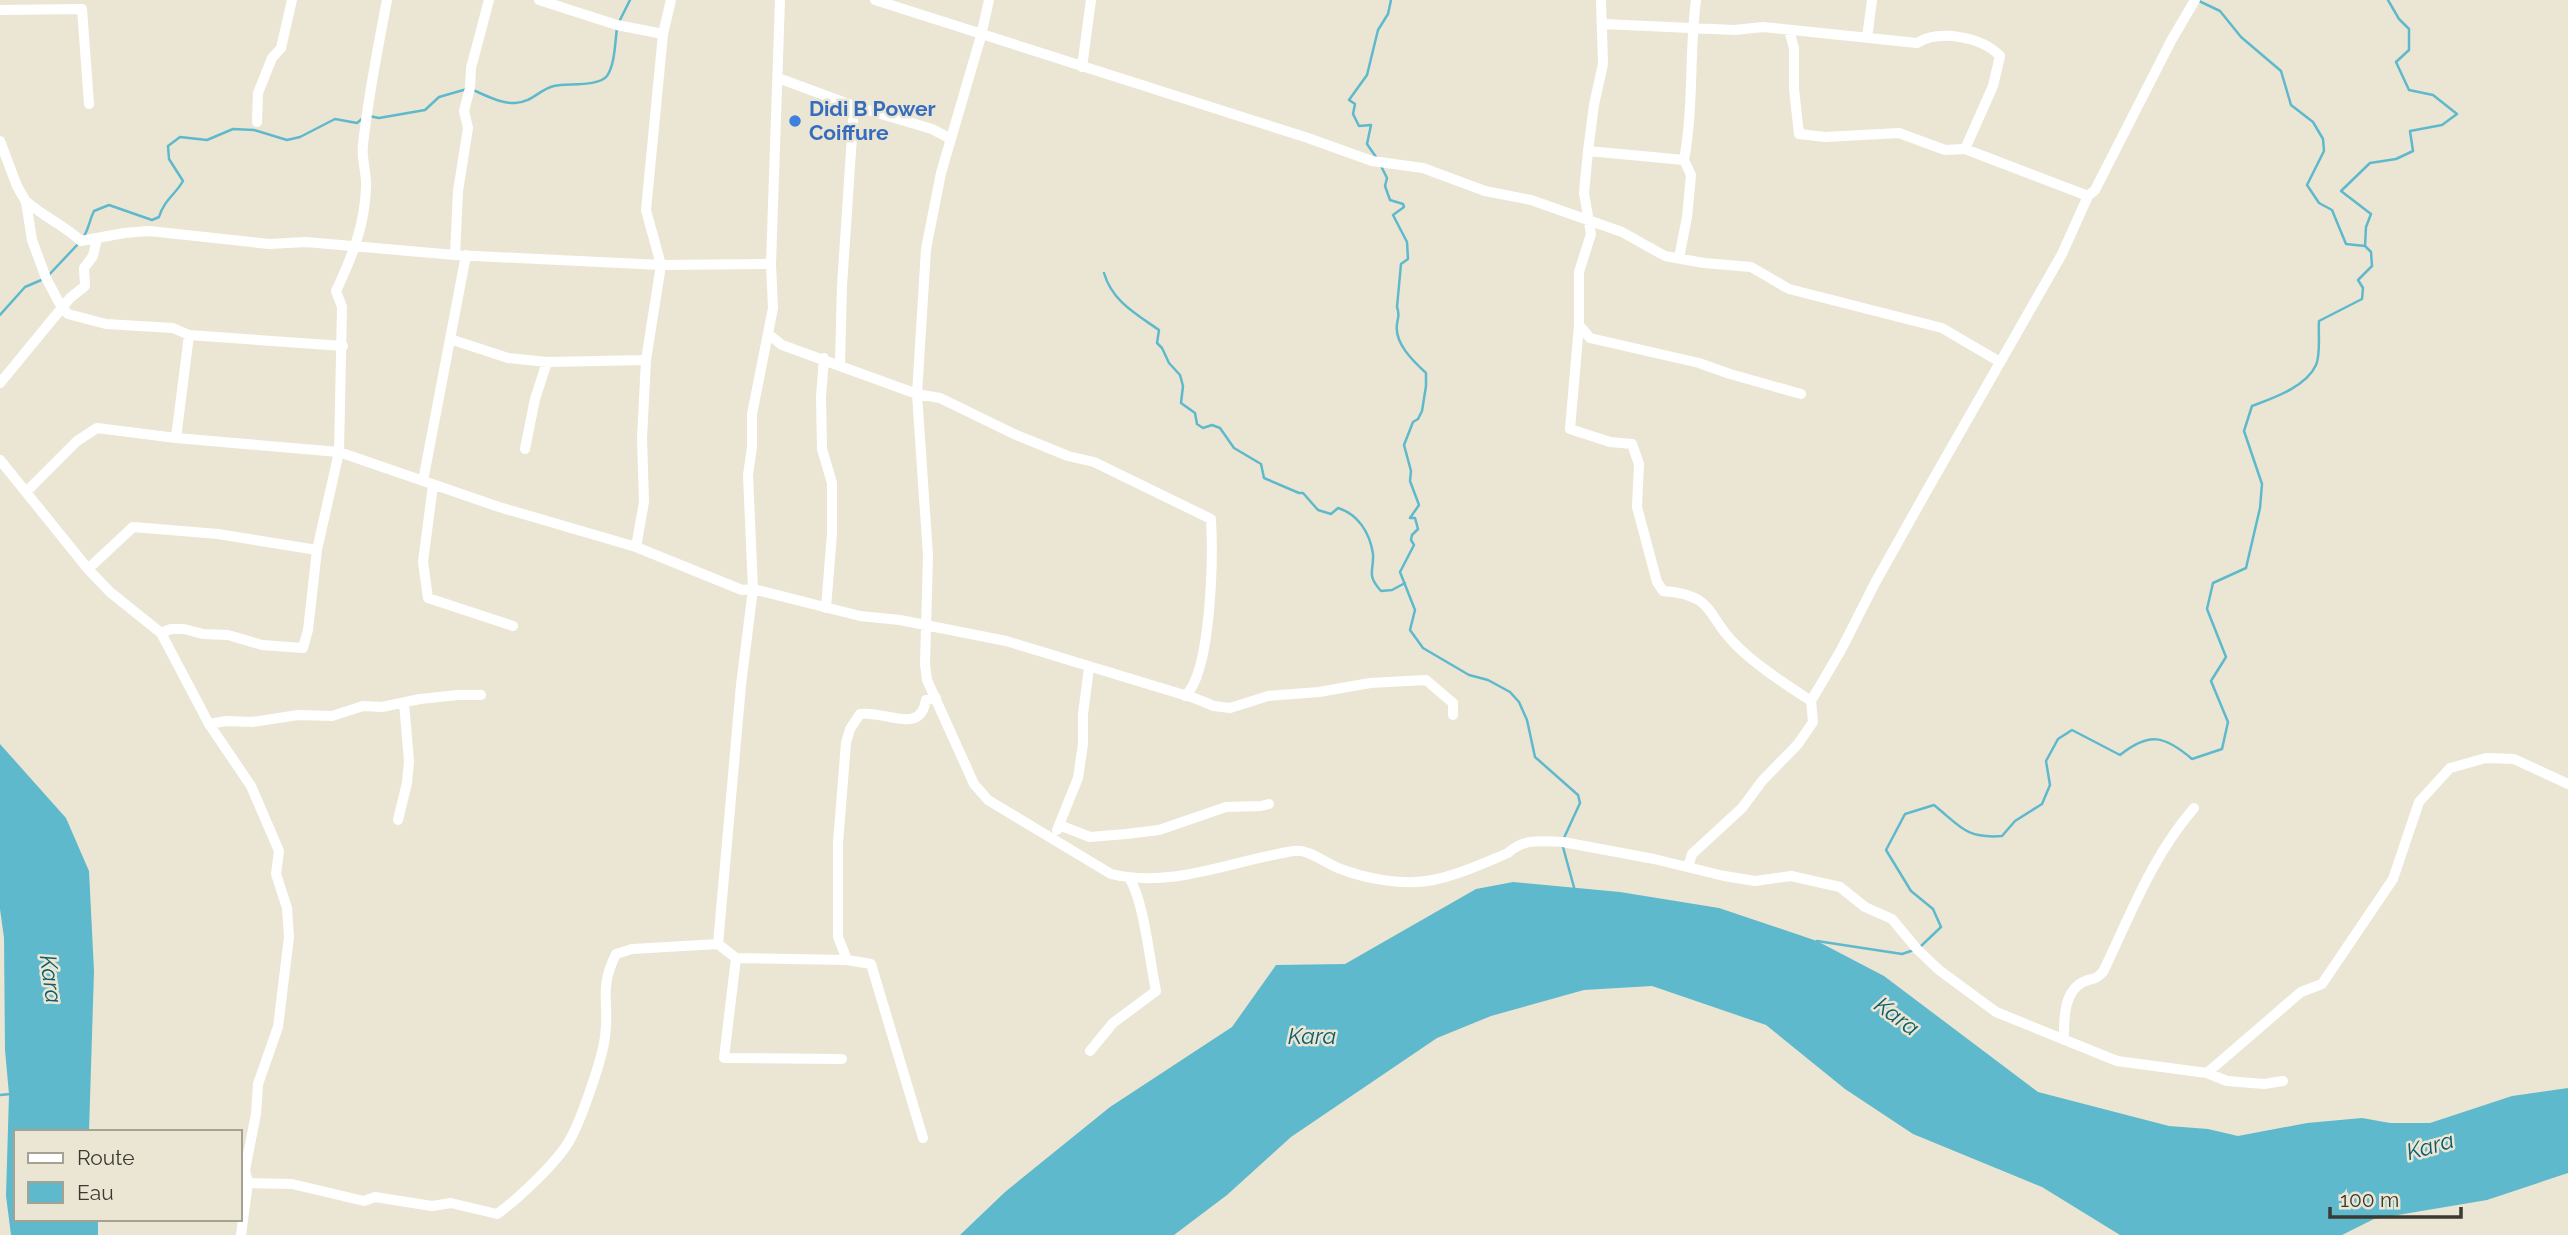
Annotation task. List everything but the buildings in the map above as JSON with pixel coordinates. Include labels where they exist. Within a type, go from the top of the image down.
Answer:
[{"type":"street","points":[[257,122],[258,93],[272,58],[281,48],[292,0]]},
{"type":"street","points":[[161,633],[184,629],[203,634],[228,635],[262,645],[303,648],[308,630],[317,550],[339,452],[343,346],[342,307],[336,291],[356,248],[366,191],[362,154],[369,95],[387,0]]},
{"type":"street","points":[[489,0],[471,68],[470,88],[464,111],[468,128],[458,191],[460,255],[428,483],[423,562],[428,598],[513,626]]},
{"type":"street","points":[[539,0],[617,25],[663,34]]},
{"type":"street","points":[[636,547],[643,502],[642,438],[646,360],[660,265],[646,210],[663,34],[671,0]]},
{"type":"street","points":[[718,944],[741,685],[753,589],[748,475],[752,447],[752,414],[773,307],[771,264],[780,0]]},
{"type":"street","points":[[875,0],[981,36],[1299,135],[1372,161],[1423,168],[1485,191],[1531,200],[1622,232],[1665,256],[1751,267],[1789,289],[1933,326],[2000,362]]},
{"type":"street","points":[[989,0],[981,36],[949,138],[926,249],[917,394],[928,556],[925,664],[927,680],[974,784],[988,800],[1111,874],[1129,878],[1189,875],[1298,850],[1338,868],[1367,876],[1404,881],[1432,880],[1508,853],[1518,844],[1531,841],[1563,842],[1755,881],[1791,876],[1805,878],[1840,887],[1865,907],[1892,919],[1939,970],[1996,1012],[2117,1061],[2207,1073],[2227,1081],[2264,1084],[2283,1081]]},
{"type":"street","points":[[1082,67],[1091,0]]},
{"type":"street","points":[[1601,0],[1603,64],[1594,105],[1584,193],[1591,234],[1579,272],[1579,325],[1570,429],[1610,442],[1632,444],[1639,464],[1637,507],[1657,582],[1664,592],[1696,597],[1709,609],[1737,647],[1811,701]]},
{"type":"street","points":[[1679,258],[1691,175],[1684,160],[1690,122],[1696,0]]},
{"type":"street","points":[[1867,38],[1872,0]]},
{"type":"street","points":[[1688,867],[1692,854],[1742,808],[1814,722],[1811,701],[2062,254],[2088,196],[2095,190],[2171,41],[2195,0]]},
{"type":"street","points":[[0,10],[82,9],[89,104]]},
{"type":"street","points":[[1602,24],[1735,30],[1763,27],[1917,43],[1926,38],[1944,36],[1979,44],[1994,50],[2000,56],[1993,86],[1965,149]]},
{"type":"street","points":[[1789,30],[1794,48],[1794,89],[1799,134],[1825,137],[1899,133],[1945,150],[1965,149],[2088,196]]},
{"type":"street","points":[[778,78],[854,106],[932,129],[949,138]]},
{"type":"street","points":[[840,364],[842,286],[854,106]]},
{"type":"street","points":[[0,141],[26,202],[32,240],[46,278],[68,314],[106,324],[173,328],[189,335],[343,346]]},
{"type":"street","points":[[1588,151],[1684,160]]},
{"type":"street","points":[[26,202],[81,240],[149,231],[269,244],[306,242],[460,255],[660,265],[771,264]]},
{"type":"street","points":[[0,383],[69,298],[85,286],[84,268],[93,256],[97,238]]},
{"type":"street","points":[[1579,325],[1590,338],[1699,363],[1801,394]]},
{"type":"street","points":[[768,334],[782,345],[824,358],[917,394],[940,398],[1014,434],[1068,456],[1094,462],[1210,519],[1210,598],[1202,653],[1193,689],[1185,696]]},
{"type":"street","points":[[176,438],[189,335]]},
{"type":"street","points":[[450,339],[508,358],[547,362],[646,360]]},
{"type":"street","points":[[824,358],[821,397],[822,449],[832,483],[832,533],[826,608]]},
{"type":"street","points":[[525,449],[535,399],[547,362]]},
{"type":"street","points":[[27,491],[66,450],[97,428],[176,438],[339,452],[542,521],[636,547],[742,590],[753,589],[860,616],[1006,641],[1214,706],[1230,708],[1268,696],[1319,692],[1370,683],[1426,680],[1453,703],[1453,715]]},
{"type":"street","points":[[0,460],[88,569],[110,592],[161,633],[209,724],[251,786],[279,850],[277,884],[284,896],[289,937],[278,1027],[258,1084],[256,1114],[246,1170],[248,1183],[241,1235]]},
{"type":"street","points":[[88,569],[133,527],[218,534],[317,550]]},
{"type":"street","points":[[1054,838],[1078,778],[1089,668]]},
{"type":"street","points":[[209,724],[226,721],[252,722],[298,715],[332,716],[363,706],[481,695]]},
{"type":"street","points":[[847,960],[838,937],[838,844],[844,756],[850,729],[860,714],[880,713],[909,720],[920,715],[926,699],[936,698]]},
{"type":"street","points":[[398,820],[409,761],[404,703]]},
{"type":"street","points":[[2207,1073],[2301,992],[2322,984],[2393,879],[2419,802],[2450,768],[2486,758],[2514,759],[2568,784]]},
{"type":"street","points":[[1059,825],[1090,837],[1126,834],[1159,830],[1226,807],[1269,804]]},
{"type":"street","points":[[2064,1040],[2066,1007],[2072,992],[2083,982],[2094,980],[2103,972],[2151,869],[2171,835],[2194,808]]},
{"type":"street","points":[[1090,1051],[1113,1023],[1156,991],[1135,886],[1129,878]]},
{"type":"street","points":[[248,1183],[292,1184],[364,1201],[375,1197],[432,1206],[451,1203],[497,1214],[513,1203],[555,1160],[569,1141],[596,1072],[605,1039],[604,994],[607,972],[617,954],[632,949],[718,944],[736,958],[847,960],[871,964],[923,1138]]},
{"type":"street","points":[[736,958],[724,1058],[842,1059]]},
{"type":"water","name":"Kara","points":[[0,744],[66,818],[89,871],[94,971],[89,1130],[14,1130],[14,1221],[98,1221],[98,1235],[11,1235],[6,1196],[9,1094],[5,1050],[4,938],[0,909]]},
{"type":"water","name":"Kara","points":[[1513,882],[1620,892],[1719,908],[1817,941],[1884,976],[2038,1092],[2169,1126],[2208,1129],[2238,1136],[2307,1123],[2362,1118],[2390,1123],[2430,1123],[2512,1096],[2568,1088],[2568,1173],[2487,1200],[2374,1219],[2342,1235],[2120,1235],[2042,1187],[1913,1134],[1845,1089],[1766,1025],[1652,986],[1584,990],[1491,1016],[1437,1038],[1291,1137],[1227,1195],[1174,1235],[960,1235],[1005,1192],[1110,1107],[1232,1027],[1276,965],[1345,964],[1476,889]]},
{"type":"waterway","points":[[619,22],[630,0]]},
{"type":"waterway","points":[[1376,157],[1367,144],[1371,125],[1359,126],[1353,114],[1355,104],[1349,100],[1367,75],[1378,30],[1388,14],[1391,0]]},
{"type":"waterway","points":[[2197,0],[2220,11],[2241,37],[2281,71],[2291,105],[2313,122],[2323,139],[2324,151],[2307,185],[2319,203],[2332,210],[2346,244],[2365,246]]},
{"type":"waterway","points":[[1920,947],[1941,927],[1933,909],[1911,891],[1886,850],[1905,814],[1934,805],[1965,830],[1980,836],[2002,836],[2015,821],[2042,804],[2050,785],[2046,761],[2058,739],[2072,730],[2120,755],[2140,743],[2156,739],[2173,745],[2192,759],[2222,749],[2228,722],[2211,681],[2226,657],[2207,609],[2213,583],[2246,568],[2260,508],[2262,484],[2244,431],[2252,406],[2288,391],[2305,380],[2318,360],[2319,321],[2362,299],[2363,288],[2358,280],[2372,266],[2371,252],[2365,246],[2366,227],[2371,214],[2341,191],[2370,163],[2396,159],[2413,151],[2410,131],[2442,125],[2457,114],[2433,95],[2409,90],[2396,62],[2409,50],[2409,29],[2399,19],[2388,0]]},
{"type":"waterway","points":[[473,90],[499,101],[515,103],[526,101],[554,86],[597,82],[607,76],[612,66],[617,28]]},
{"type":"waterway","points":[[369,116],[379,118],[425,110],[439,97],[467,89]]},
{"type":"waterway","points":[[83,238],[94,211],[109,205],[152,220],[159,217],[183,181],[169,159],[168,146],[180,137],[207,140],[233,129],[254,130],[287,140],[300,137],[335,119],[357,123],[363,118]]},
{"type":"waterway","points":[[1381,166],[1387,178],[1385,186],[1390,200],[1403,204],[1404,207],[1393,215],[1407,242],[1408,259],[1401,264],[1397,307],[1398,338],[1426,373],[1422,411],[1413,422],[1404,445],[1411,471],[1410,481],[1419,505],[1410,518],[1415,518],[1418,529],[1412,535],[1414,545],[1400,572],[1415,610],[1410,630],[1423,648],[1469,675],[1488,680],[1510,692],[1519,702],[1527,720],[1535,757],[1578,795],[1580,803],[1563,840]]},
{"type":"waterway","points":[[0,315],[25,287],[46,278],[79,243]]},
{"type":"waterway","points":[[1104,273],[1119,299],[1159,330],[1157,343],[1180,375],[1183,386],[1181,403],[1195,413],[1197,424],[1203,428],[1212,425],[1220,428],[1234,448],[1261,464],[1264,478],[1303,493],[1318,510],[1331,514],[1338,508],[1351,515],[1362,525],[1369,539],[1373,554],[1372,577],[1376,585],[1381,591],[1392,590],[1405,583]]},
{"type":"waterway","points":[[1563,847],[1575,891]]},
{"type":"waterway","points":[[1817,941],[1902,954],[1914,950]]},
{"type":"waterway","points":[[0,1095],[11,1094]]},
{"type":"place","name":"Didi B Power Coiffure","points":[[795,121]]}]
